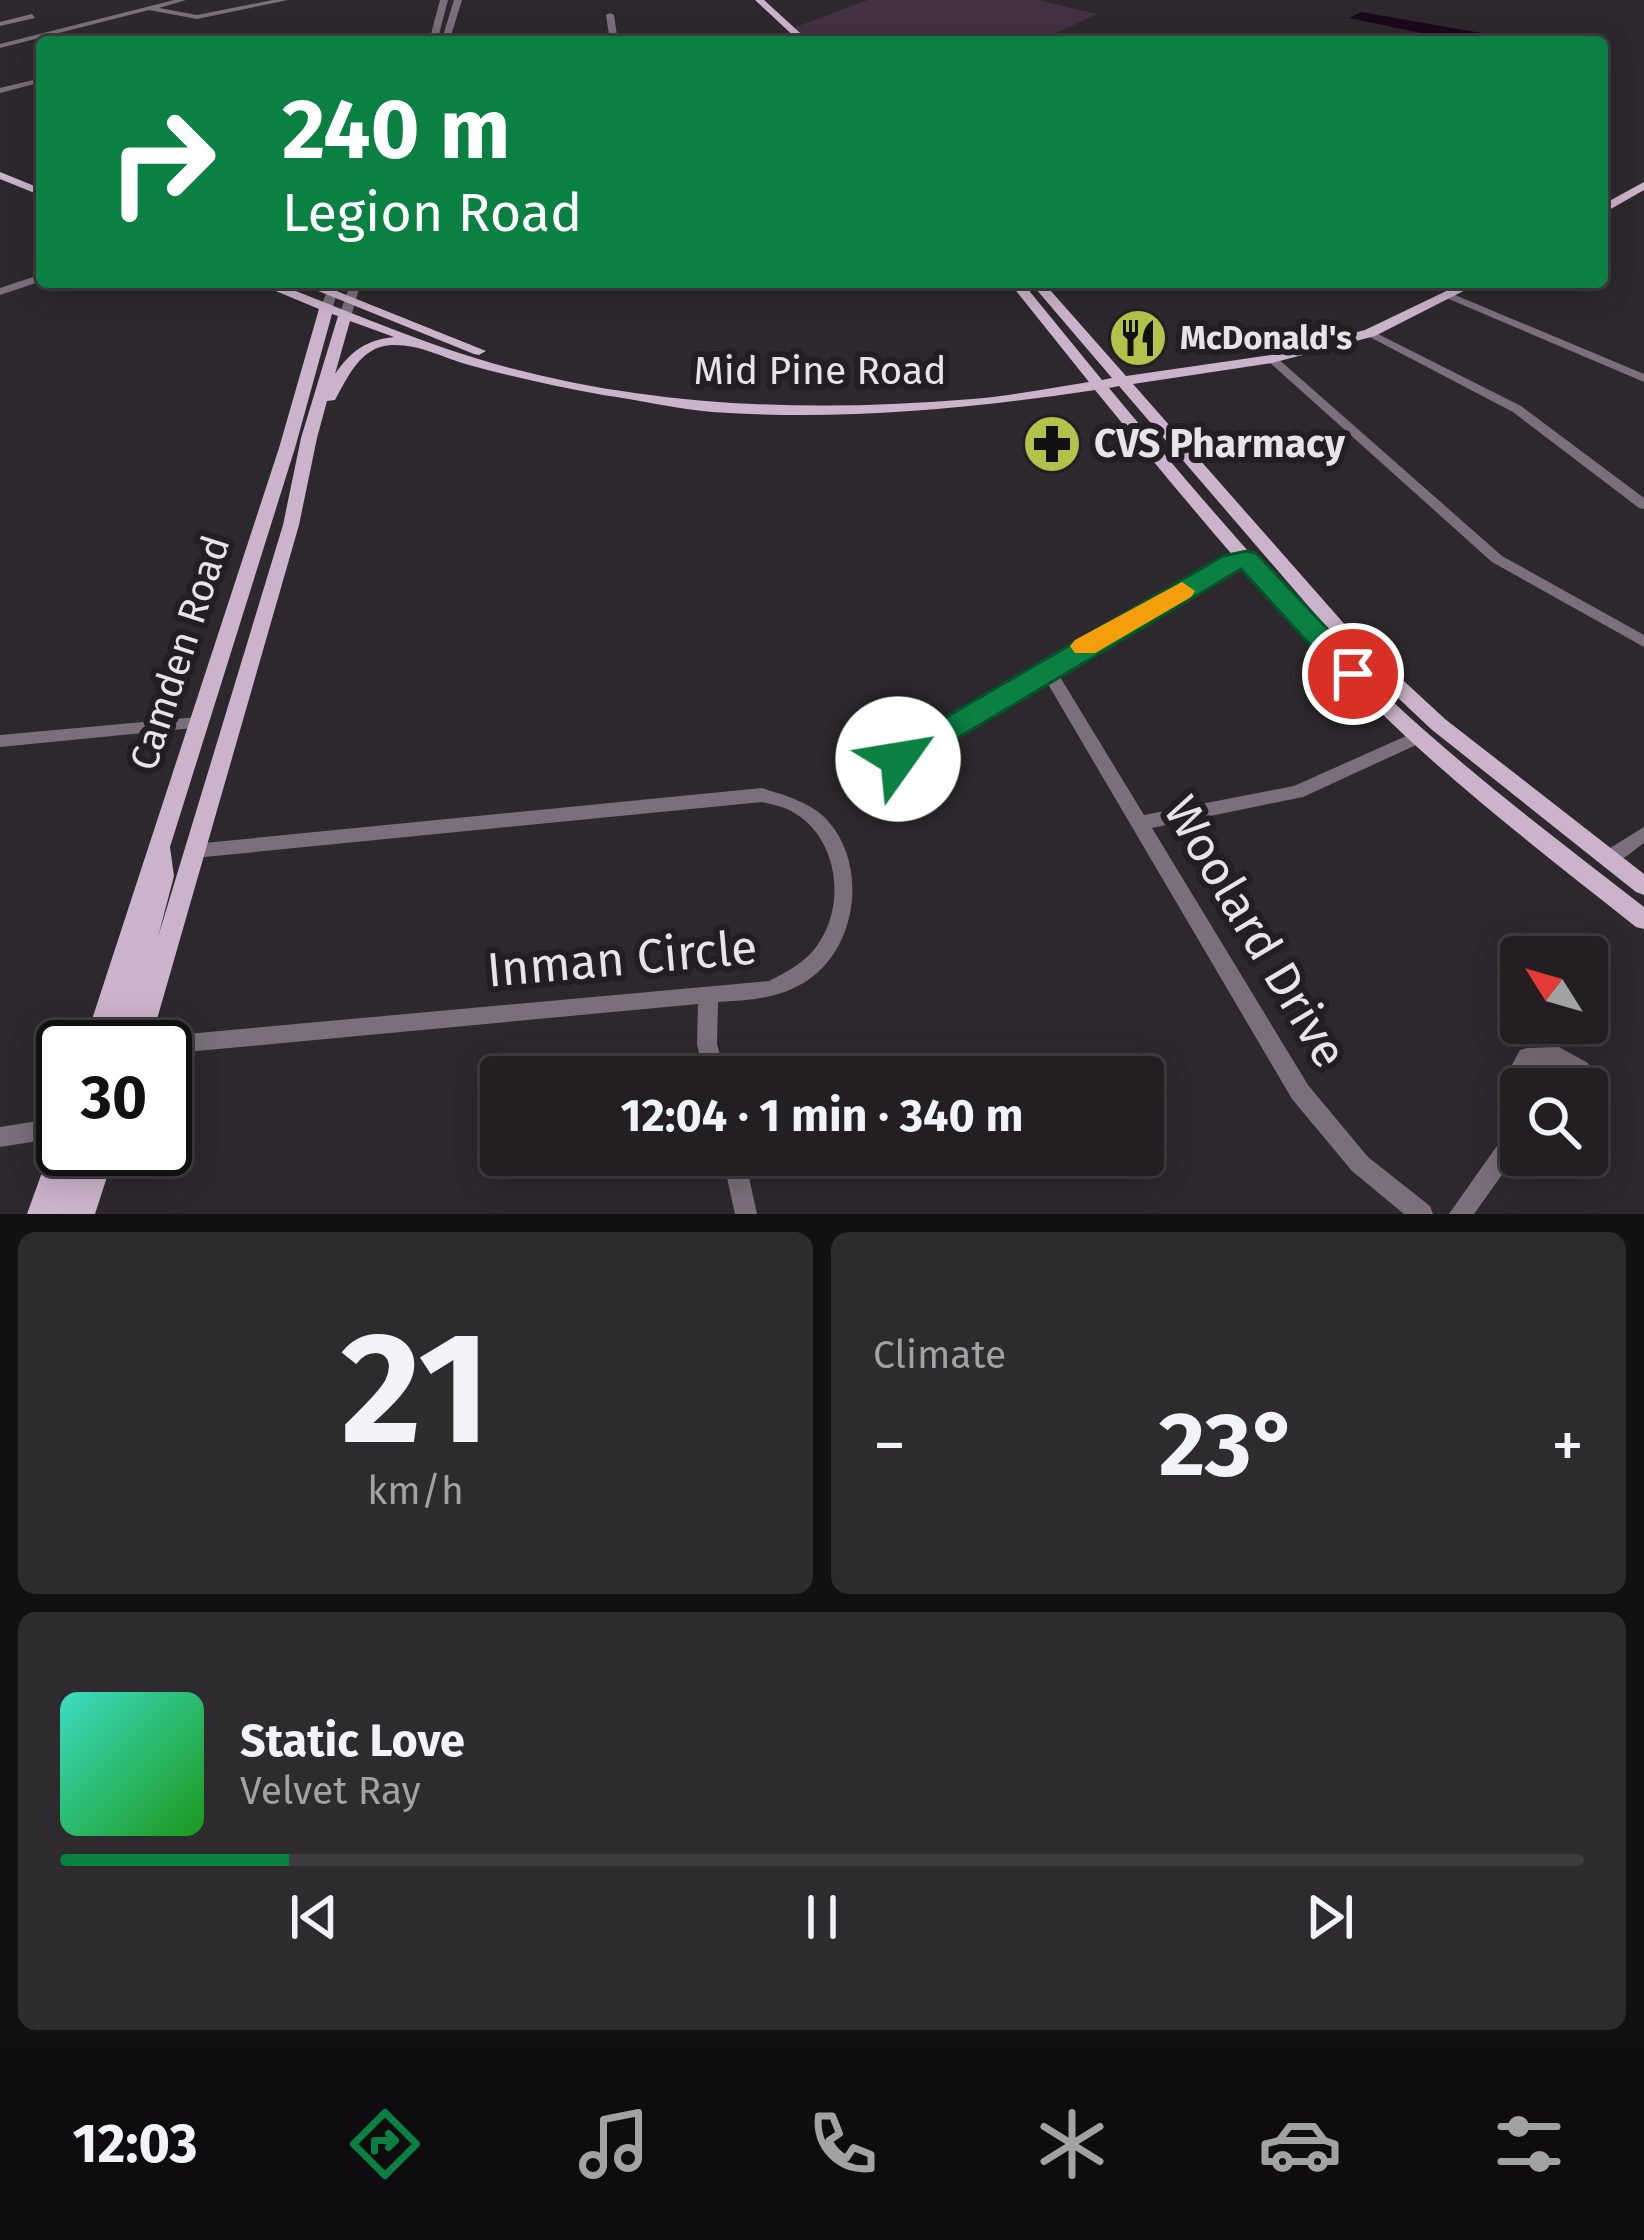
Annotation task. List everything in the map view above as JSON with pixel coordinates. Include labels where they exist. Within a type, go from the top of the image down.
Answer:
[{"type":"main road","points":[[751,2],[789,36]]},
{"type":"main road","points":[[0,175],[36,190]]},
{"type":"main road","points":[[1608,206],[1644,184]]},
{"type":"main road","points":[[288,288],[338,299]]},
{"type":"main road","points":[[1020,288],[1247,559],[1353,674],[1644,920]]},
{"type":"main road","points":[[1040,288],[1347,639],[1438,724],[1644,886]]},
{"type":"main road","name":"Mid Pine Road","points":[[338,299],[444,352],[521,372],[632,398],[792,411],[961,405],[1272,359],[1370,333],[1463,288]]},
{"type":"main road","name":"Mid Pine Road","points":[[338,299],[521,372]]},
{"type":"main road","name":"Camden Road","points":[[147,1020],[291,525],[338,299]]},
{"type":"main road","name":"Camden Road","points":[[103,1020],[338,299]]},
{"type":"main road","points":[[309,438],[354,353],[392,340],[444,352]]},
{"type":"main road","points":[[1459,768],[1483,777],[1588,857],[1607,858]]},
{"type":"main road","points":[[124,1020],[163,876],[159,842]]},
{"type":"main road","points":[[1619,900],[1644,904]]},
{"type":"main road","points":[[40,1214],[53,1176]]},
{"type":"main road","points":[[63,1214],[75,1176]]},
{"type":"main road","points":[[81,1214],[94,1176]]},
{"type":"street","points":[[39,36],[182,0]]},
{"type":"street","points":[[149,8],[183,18],[284,0]]},
{"type":"street","points":[[435,36],[444,0]]},
{"type":"street","points":[[447,36],[458,0]]},
{"type":"street","points":[[610,15],[613,36]]},
{"type":"street","points":[[1,23],[32,16]]},
{"type":"street","points":[[0,46],[36,37]]},
{"type":"street","points":[[0,92],[36,82]]},
{"type":"street","points":[[0,292],[36,279]]},
{"type":"street","points":[[1448,295],[1644,378]]},
{"type":"street","points":[[1370,333],[1517,409],[1644,505]]},
{"type":"street","points":[[1272,359],[1497,560],[1644,642]]},
{"type":"street","points":[[898,759],[1046,668],[1233,562],[1247,559]]},
{"type":"street","name":"Woolard Drive","points":[[1046,668],[1300,1092],[1360,1164],[1422,1214]]},
{"type":"street","points":[[0,741],[198,723]]},
{"type":"street","points":[[1140,823],[1297,792],[1421,736]]},
{"type":"street","name":"Inman Circle","points":[[192,1042],[790,984],[818,965],[835,937],[844,889],[833,839],[808,811],[776,796],[194,851]]},
{"type":"street","points":[[1607,858],[1644,834]]},
{"type":"street","points":[[708,995],[710,1056]]},
{"type":"street","points":[[1521,1068],[1527,1057],[1559,1056],[1574,1068]]},
{"type":"street","points":[[0,1137],[36,1131]]},
{"type":"street","points":[[1460,1214],[1500,1159]]},
{"type":"street","points":[[738,1176],[746,1214]]},
{"type":"shaded area","points":[[868,0],[1038,0],[1097,14],[1050,36],[802,36],[793,28]]},
{"type":"shaded area","points":[[1361,12],[1499,36],[1435,36],[1349,18]]},
{"type":"slow traffic","points":[[1085,646],[1182,591]]},
{"type":"place","name":"McDonald's","points":[[1138,338]]},
{"type":"place","name":"CVS Pharmacy","points":[[1052,444]]},
{"type":"route","points":[[898,759],[1119,626],[1233,562],[1247,559],[1353,674]]}]
